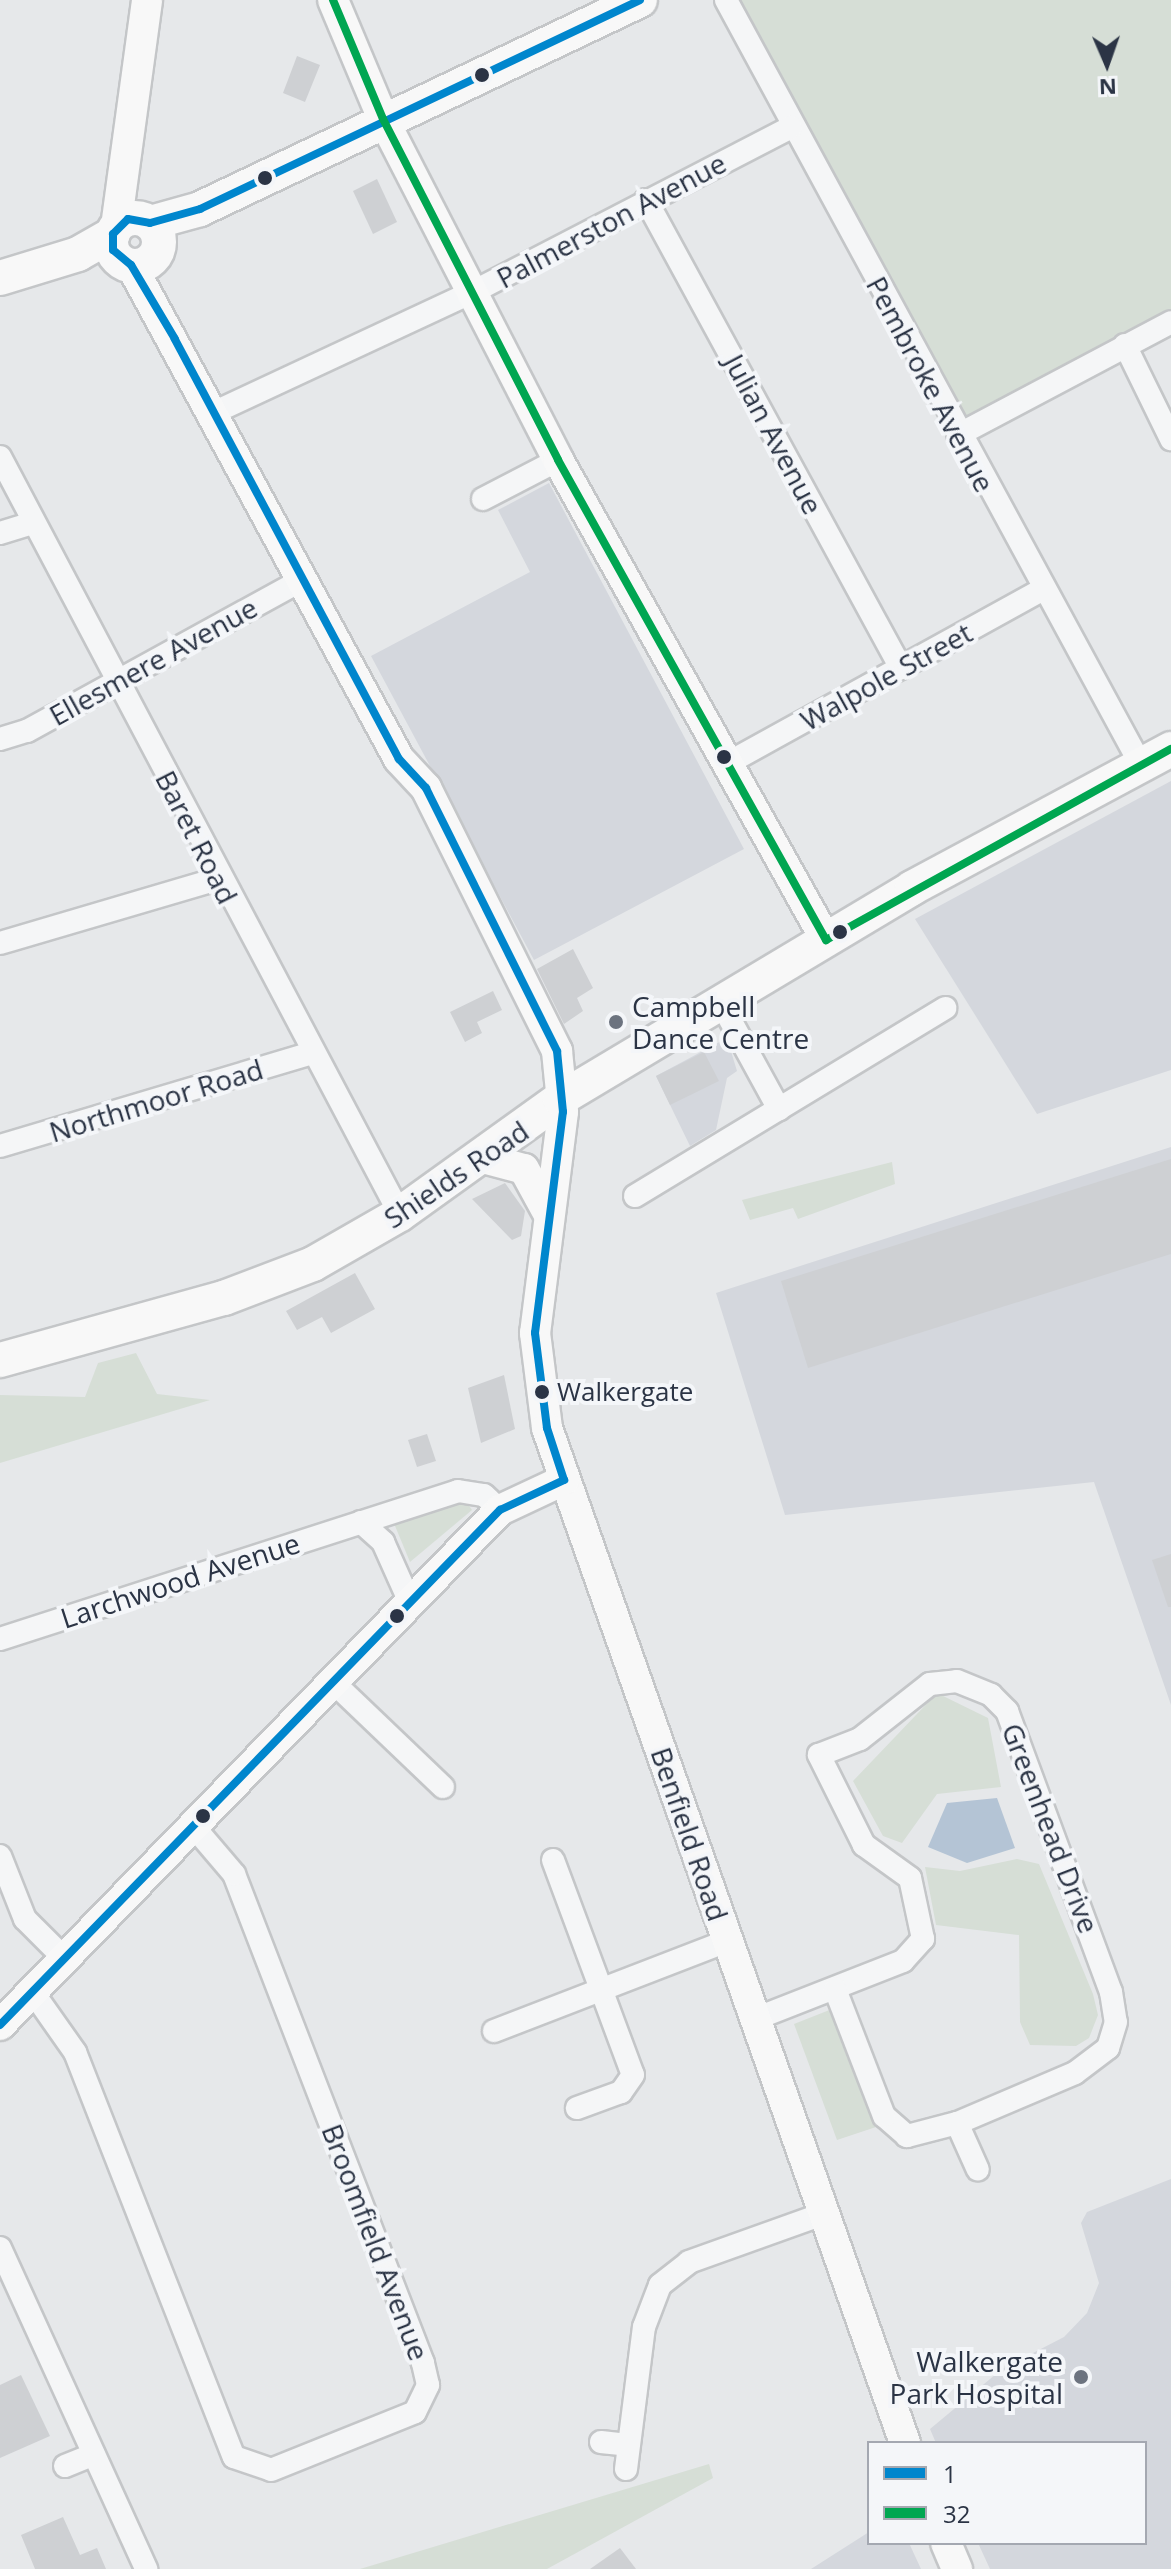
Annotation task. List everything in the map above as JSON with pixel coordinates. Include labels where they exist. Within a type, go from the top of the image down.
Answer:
[{"type":"main road","points":[[0,278],[78,254],[136,242],[383,119],[640,0]]},
{"type":"main road","name":"Shields Road","points":[[0,1360],[224,1298],[313,1264],[400,1214],[561,1106],[826,940],[1171,749]]},
{"type":"street","points":[[136,242],[125,179],[147,0]]},
{"type":"street","points":[[333,0],[383,119],[558,460],[826,940]]},
{"type":"street","name":"Pembroke Avenue","points":[[726,0],[791,127],[958,435],[1141,765]]},
{"type":"street","name":"Palmerston Avenue","points":[[213,413],[473,292],[791,127]]},
{"type":"street","name":"Julian Avenue","points":[[646,200],[901,668]]},
{"type":"street","name":"Benfield Road","points":[[136,242],[149,295],[305,578],[399,759],[426,788],[557,1051],[561,1106],[536,1349],[564,1480],[904,2441]]},
{"type":"street","points":[[958,435],[1171,322]]},
{"type":"street","points":[[1125,345],[1171,439]]},
{"type":"street","name":"Baret Road","points":[[0,457],[118,680],[218,879],[400,1214]]},
{"type":"street","points":[[483,499],[558,460]]},
{"type":"street","points":[[0,533],[33,523]]},
{"type":"street","name":"Ellesmere Avenue","points":[[0,739],[118,680],[305,578]]},
{"type":"street","name":"Walpole Street","points":[[728,763],[1043,589]]},
{"type":"street","points":[[0,943],[218,879]]},
{"type":"street","points":[[722,1005],[779,1109]]},
{"type":"street","points":[[635,1196],[946,1008]]},
{"type":"street","name":"Northmoor Road","points":[[0,1146],[312,1053]]},
{"type":"street","points":[[483,1158],[524,1169],[549,1215]]},
{"type":"street","points":[[0,2025],[409,1600],[500,1510],[564,1480]]},
{"type":"street","name":"Larchwood Avenue","points":[[0,1639],[467,1490],[500,1510]]},
{"type":"street","points":[[361,1522],[383,1542],[409,1600]]},
{"type":"street","name":"Greenhead Drive","points":[[755,2019],[835,1989],[912,1955],[924,1929],[910,1878],[864,1845],[819,1755],[860,1739],[930,1684],[957,1681],[991,1695],[1007,1711],[1046,1831],[1091,1933],[1116,2022],[1108,2048],[1087,2067],[957,2123],[915,2137],[889,2125],[835,1989]]},
{"type":"street","points":[[333,1682],[443,1787]]},
{"type":"street","name":"Broomfield Avenue","points":[[32,1991],[75,2052],[234,2457],[271,2470],[415,2412],[428,2385],[423,2363],[234,1874],[193,1826]]},
{"type":"street","points":[[0,1856],[25,1919],[64,1958]]},
{"type":"street","points":[[553,1860],[602,1988],[632,2082],[577,2108]]},
{"type":"street","points":[[494,2031],[727,1941]]},
{"type":"street","points":[[957,2123],[978,2170]]},
{"type":"street","points":[[626,2469],[644,2327],[660,2285],[689,2262],[823,2214]]},
{"type":"street","points":[[0,2248],[146,2569]]},
{"type":"street","points":[[601,2442],[628,2445]]},
{"type":"street","points":[[65,2466],[94,2454]]},
{"type":"street","points":[[947,2545],[957,2569]]},
{"type":"shaded area","points":[[728,0],[1171,0],[1171,314],[960,425]]},
{"type":"shaded area","points":[[549,483],[744,849],[534,960],[371,656],[530,572],[498,510]]},
{"type":"shaded area","points":[[1171,781],[1171,1070],[1037,1114],[915,919]]},
{"type":"shaded area","points":[[727,1038],[737,1071],[727,1078],[716,1130],[690,1146],[656,1076]]},
{"type":"shaded area","points":[[1171,1147],[1171,1705],[1094,1482],[785,1515],[716,1293]]},
{"type":"shaded area","points":[[892,1162],[895,1184],[798,1219],[793,1208],[750,1220],[742,1200]]},
{"type":"shaded area","points":[[136,1353],[157,1394],[210,1400],[0,1463],[0,1395],[85,1397],[98,1363]]},
{"type":"shaded area","points":[[463,1497],[472,1510],[410,1562],[393,1521]]},
{"type":"shaded area","points":[[937,1693],[988,1718],[1001,1787],[937,1794],[902,1843],[883,1836],[853,1781]]},
{"type":"shaded area","points":[[1017,1859],[1039,1864],[1093,1994],[1098,2015],[1089,2038],[1076,2046],[1030,2045],[1020,2022],[1019,1935],[936,1925],[925,1867],[960,1871]]},
{"type":"shaded area","points":[[832,2009],[876,2127],[837,2140],[794,2024]]},
{"type":"shaded area","name":"Walkergate Park Hospital","points":[[1171,2179],[1171,2569],[990,2569],[979,2545],[1147,2545],[1147,2441],[935,2441],[930,2429],[1002,2369],[1064,2337],[1087,2313],[1099,2283],[1081,2223],[1087,2212]]},
{"type":"shaded area","points":[[709,2464],[713,2478],[547,2569],[360,2569]]},
{"type":"shaded area","points":[[867,2533],[867,2545],[910,2545],[921,2569],[811,2569]]},
{"type":"water","points":[[997,1798],[1015,1848],[967,1863],[928,1847],[947,1803]]},
{"type":"building","points":[[297,56],[320,65],[305,102],[283,93]]},
{"type":"building","points":[[377,179],[397,222],[373,234],[353,191]]},
{"type":"building","points":[[573,949],[593,988],[577,998],[583,1011],[564,1024],[537,969]]},
{"type":"building","points":[[493,991],[502,1010],[477,1022],[482,1033],[465,1042],[450,1012]]},
{"type":"building","points":[[704,1052],[719,1081],[670,1105],[656,1076]]},
{"type":"building","points":[[1171,1159],[1171,1254],[808,1368],[781,1281]]},
{"type":"building","points":[[505,1183],[525,1211],[521,1236],[512,1240],[472,1199]]},
{"type":"building","points":[[355,1273],[375,1309],[331,1333],[322,1317],[297,1330],[286,1311]]},
{"type":"building","points":[[504,1375],[515,1429],[481,1443],[468,1388]]},
{"type":"building","points":[[427,1434],[436,1461],[417,1467],[408,1440]]},
{"type":"building","points":[[1171,1554],[1171,1607],[1168,1607],[1152,1560]]},
{"type":"building","points":[[21,2375],[50,2436],[0,2458],[0,2385]]},
{"type":"building","points":[[63,2517],[80,2555],[97,2548],[106,2569],[35,2569],[21,2535]]},
{"type":"building","points":[[620,2548],[636,2569],[590,2569]]},
{"type":"transit line","name":"32","points":[[333,0],[383,119],[558,460],[826,940],[1171,749]]},
{"type":"transit line","name":"1","points":[[0,2025],[500,1510],[564,1480],[547,1428],[535,1333],[563,1112],[557,1051],[426,788],[399,759],[175,339],[131,265],[113,250],[113,234],[128,219],[150,223],[200,209],[640,0]]},
{"type":"place","name":"Campbell Dance Centre","points":[[616,1022]]},
{"type":"place","name":"Walkergate","points":[[542,1392]]},
{"type":"place","name":"Walkergate Park Hospital","points":[[1081,2377]]}]
